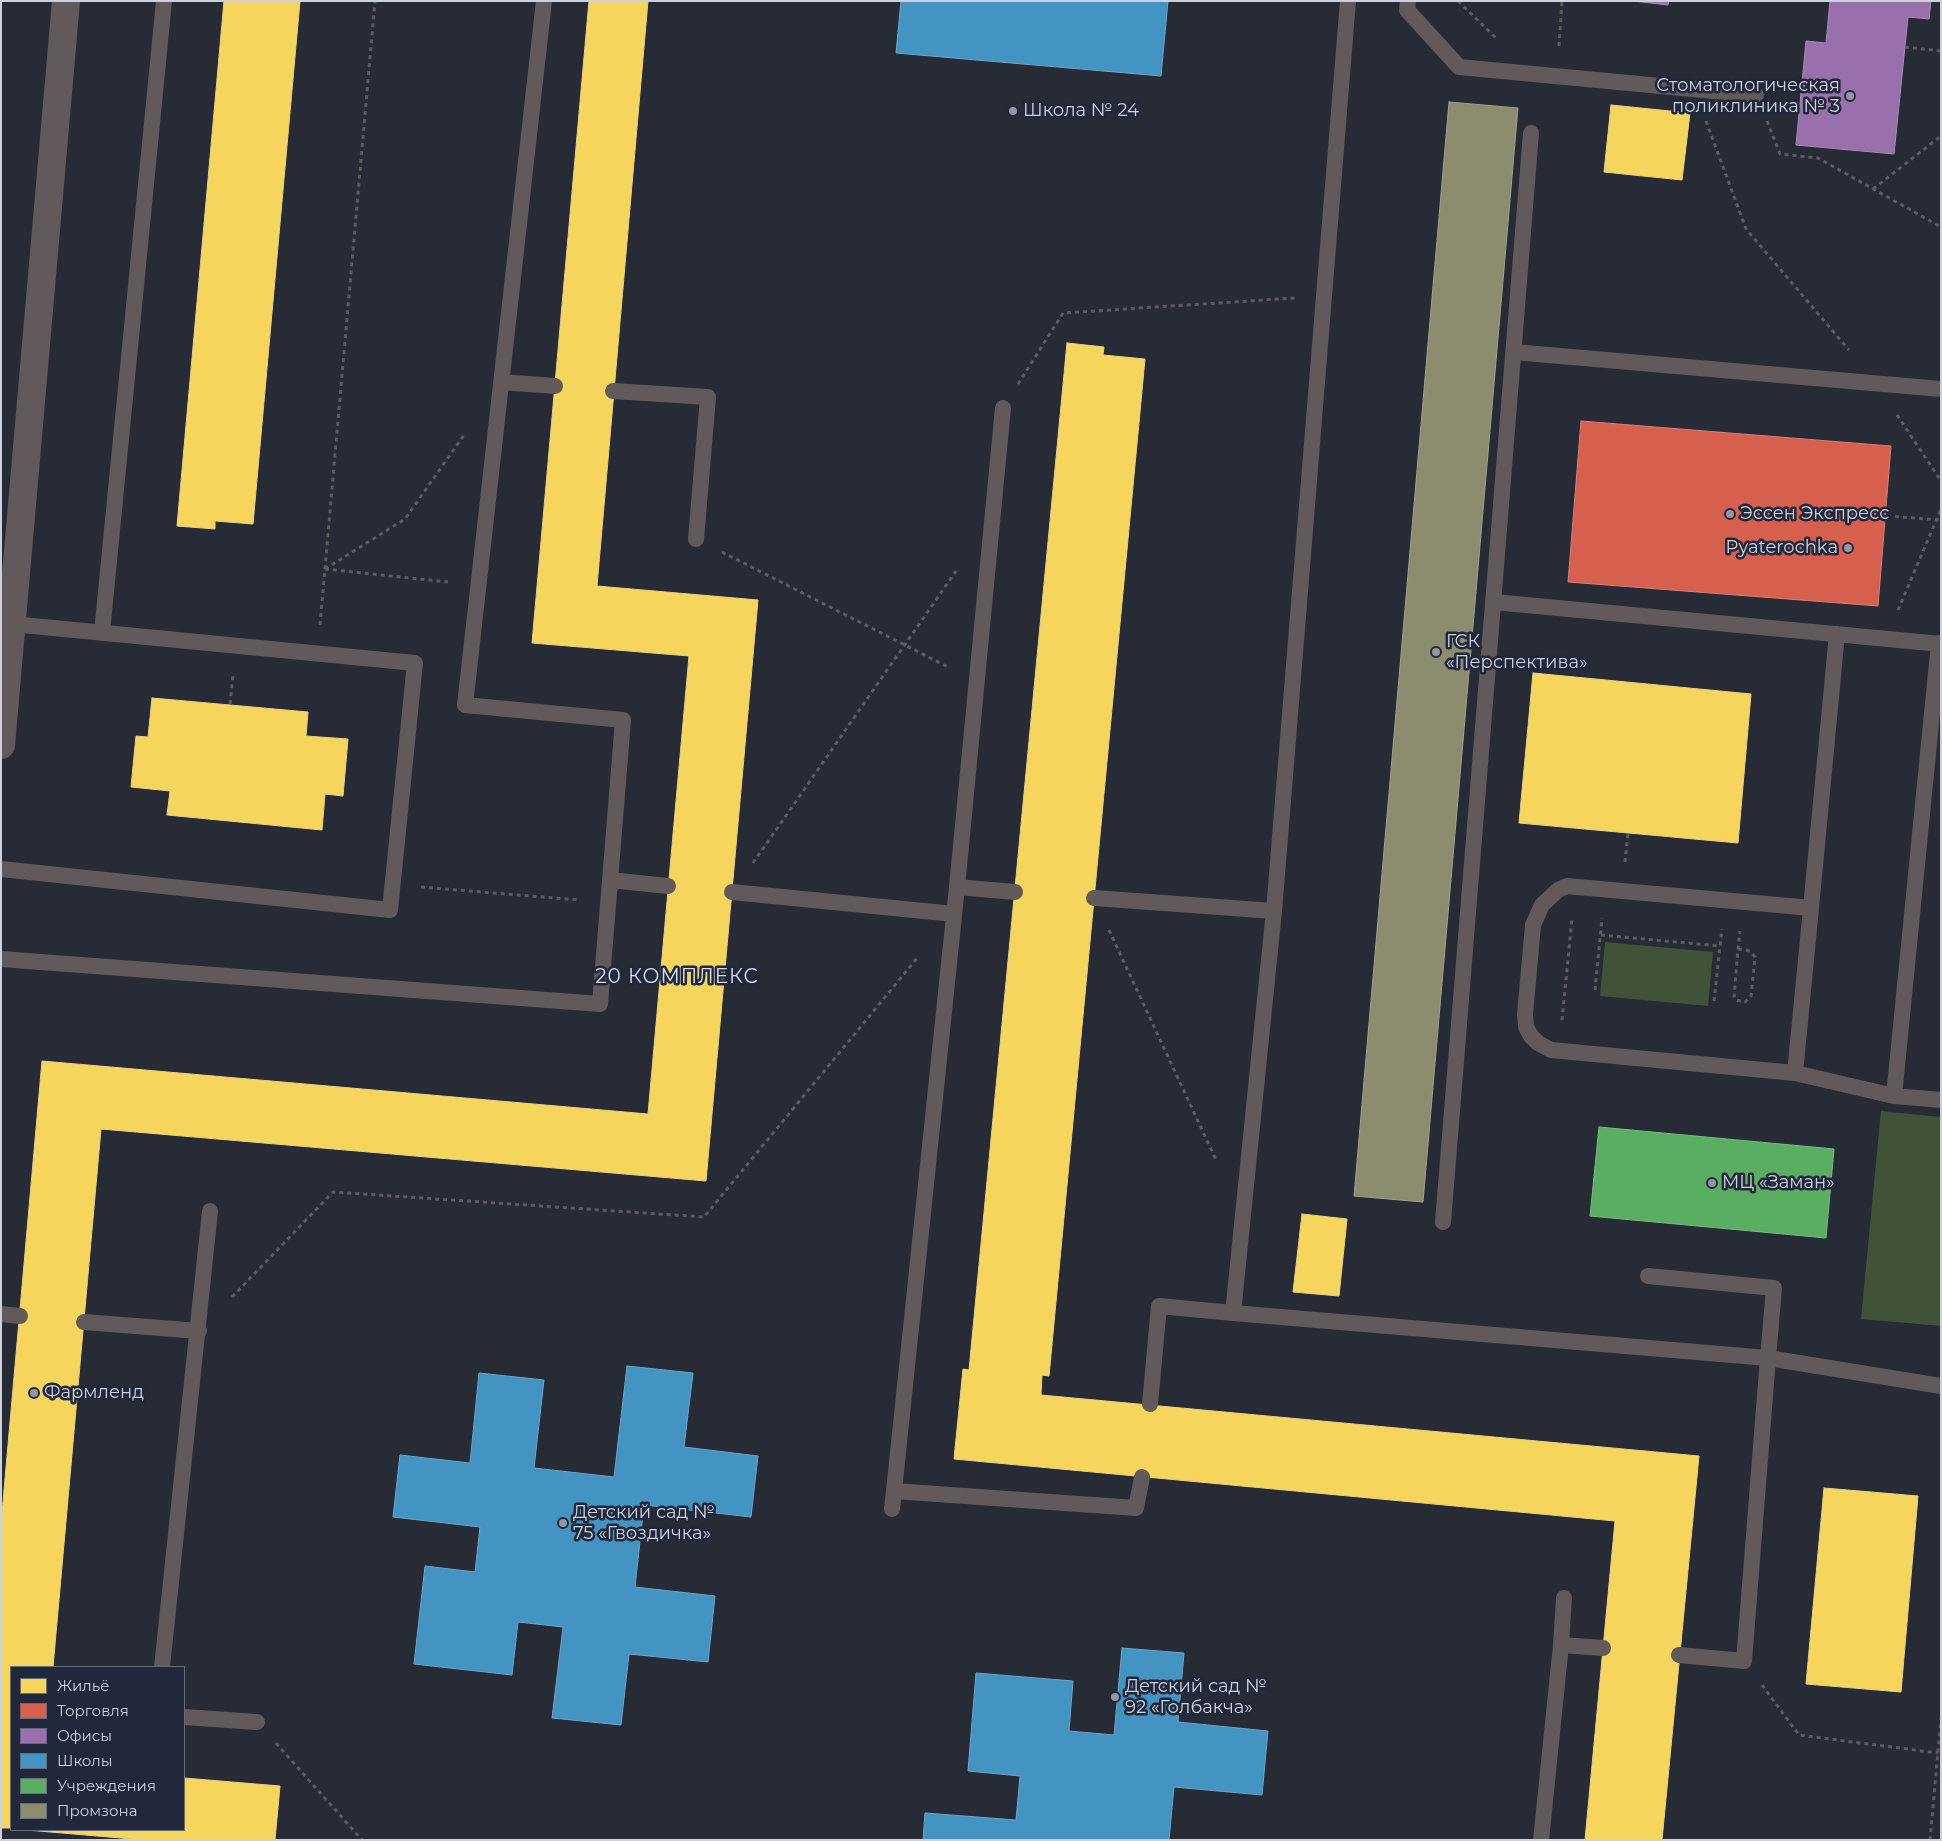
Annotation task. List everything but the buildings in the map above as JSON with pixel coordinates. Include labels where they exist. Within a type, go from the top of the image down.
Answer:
[{"type":"street","points":[[1,745],[66,1]]},
{"type":"lane","points":[[102,632],[164,1]]},
{"type":"lane","points":[[1,959],[600,1004],[623,720],[466,705],[544,1]]},
{"type":"lane","points":[[1233,1313],[1274,911],[1348,1]]},
{"type":"lane","points":[[1408,1],[1407,10],[1459,67],[1756,95]]},
{"type":"lane","points":[[1443,1222],[1531,133]]},
{"type":"lane","points":[[1514,352],[1941,389]]},
{"type":"lane","points":[[501,382],[555,386]]},
{"type":"lane","points":[[613,391],[708,398],[696,539]]},
{"type":"lane","points":[[892,1509],[957,887],[1003,408]]},
{"type":"lane","points":[[1494,602],[1940,644],[1894,1096]]},
{"type":"lane","points":[[1,869],[390,910],[415,663],[12,624]]},
{"type":"lane","points":[[1795,1073],[1837,634]]},
{"type":"lane","points":[[610,880],[668,886]]},
{"type":"lane","points":[[1810,908],[1567,886],[1558,890],[1542,905],[1536,915],[1524,1014],[1526,1027],[1538,1043],[1559,1051],[1795,1073],[1894,1096],[1941,1100]]},
{"type":"lane","points":[[957,887],[1015,892]]},
{"type":"lane","points":[[732,892],[954,914]]},
{"type":"lane","points":[[1094,898],[1274,911]]},
{"type":"lane","points":[[162,1666],[199,1331],[210,1211]]},
{"type":"lane","points":[[1648,1276],[1774,1288],[1744,1661],[1679,1655]]},
{"type":"lane","points":[[1150,1404],[1159,1306],[1768,1358],[1941,1386]]},
{"type":"lane","points":[[1,1314],[20,1316]]},
{"type":"lane","points":[[84,1322],[199,1331]]},
{"type":"lane","points":[[894,1491],[1136,1508],[1142,1477]]},
{"type":"lane","points":[[1541,1840],[1564,1598]]},
{"type":"lane","points":[[1561,1645],[1603,1648]]},
{"type":"lane","points":[[185,1717],[257,1722]]},
{"type":"path","points":[[317,653],[375,1]]},
{"type":"path","points":[[1458,1],[1509,51],[1510,72]]},
{"type":"path","points":[[1556,77],[1562,1]]},
{"type":"path","points":[[1904,47],[1941,50]]},
{"type":"path","points":[[1695,89],[1746,229],[1876,383],[1941,481]]},
{"type":"path","points":[[1756,95],[1780,154],[1818,158],[1941,227]]},
{"type":"path","points":[[1872,189],[1941,136]]},
{"type":"path","points":[[1003,408],[1062,313],[1324,296]]},
{"type":"path","points":[[325,569],[405,519],[467,430]]},
{"type":"path","points":[[1886,638],[1939,519],[1941,509]]},
{"type":"path","points":[[1887,516],[1939,519]]},
{"type":"path","points":[[696,539],[977,682]]},
{"type":"path","points":[[732,892],[959,567]]},
{"type":"path","points":[[325,569],[478,585]]},
{"type":"path","points":[[393,885],[608,902]]},
{"type":"path","points":[[1559,1051],[1575,886]]},
{"type":"path","points":[[1595,990],[1605,889]]},
{"type":"path","points":[[1094,898],[1218,1165]]},
{"type":"path","points":[[1714,1001],[1724,900]]},
{"type":"path","points":[[1738,949],[1750,951],[1755,957],[1751,996],[1745,1002],[1736,1000],[1734,997],[1738,949],[1743,902]]},
{"type":"path","points":[[199,1331],[333,1192],[704,1217],[954,914]]},
{"type":"path","points":[[1601,935],[1720,946]]},
{"type":"path","points":[[1744,1661],[1799,1735],[1938,1753]]},
{"type":"path","points":[[1930,1840],[1941,1718]]},
{"type":"path","points":[[257,1722],[362,1840]]},
{"type":"green space","points":[[1605,942],[1713,952],[1708,1006],[1600,996]]},
{"type":"green space","points":[[1881,1111],[1941,1117],[1941,1326],[1861,1319]]},
{"type":"place","name":"Стоматологическая поликлиника № 3","points":[[1850,96]]},
{"type":"place","name":"Школа № 24","points":[[1013,111]]},
{"type":"place","name":"Эссен Экспресс","points":[[1730,514]]},
{"type":"place","name":"Pyaterochka","points":[[1848,548]]},
{"type":"place","name":"ГСК «Перспектива»","points":[[1436,652]]},
{"type":"place","name":"МЦ «Заман»","points":[[1712,1183]]},
{"type":"place","name":"Фармленд","points":[[34,1393]]},
{"type":"place","name":"Детский сад № 75 «Гвоздичка»","points":[[563,1523]]},
{"type":"place","name":"Детский сад № 92 «Голбакча»","points":[[1115,1697]]},
{"type":"district","name":"20 КОМПЛЕКС","points":[[677,977]]}]
